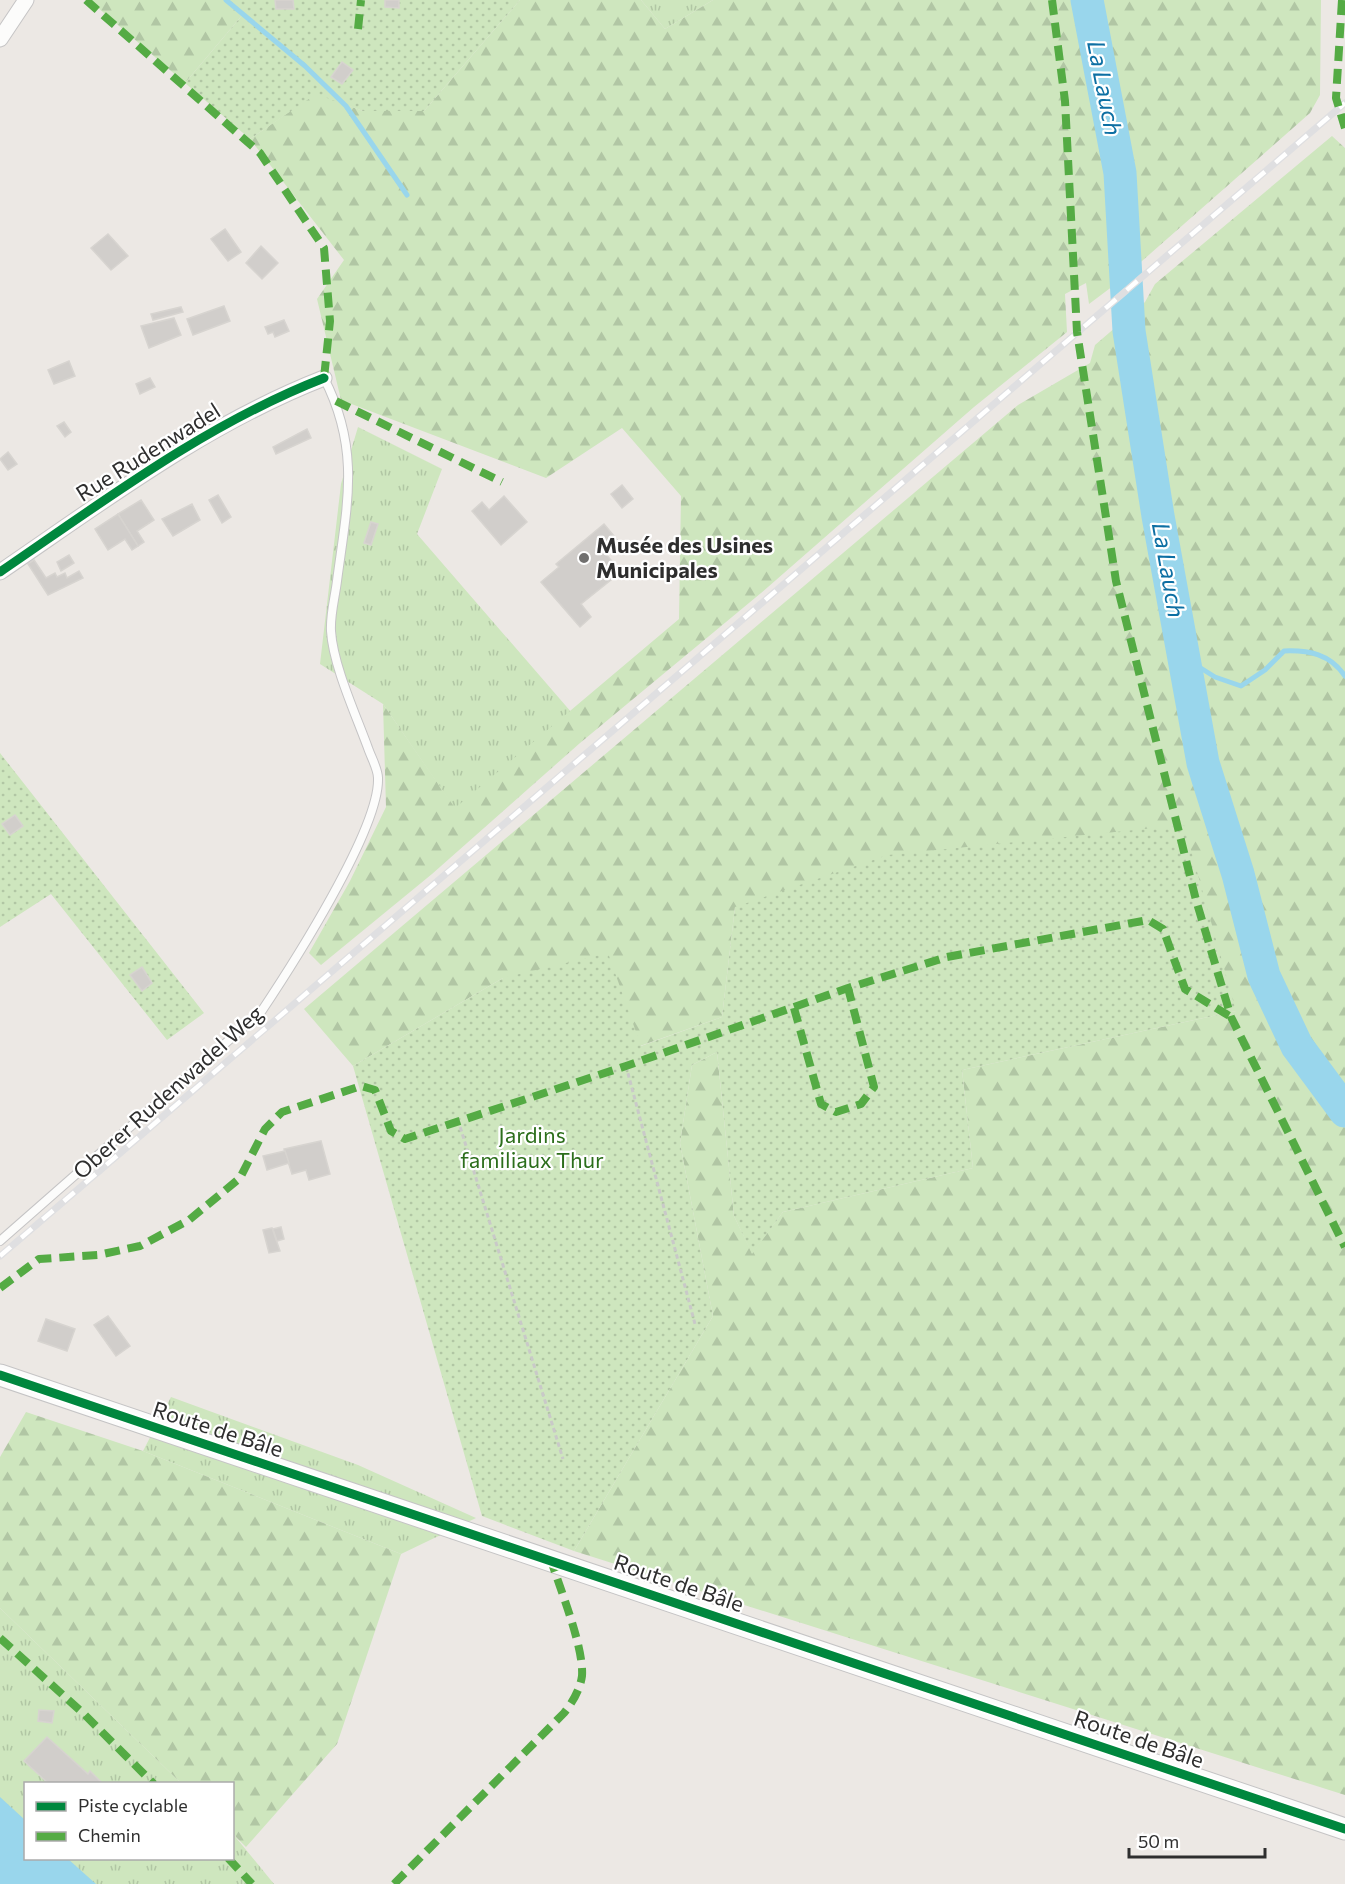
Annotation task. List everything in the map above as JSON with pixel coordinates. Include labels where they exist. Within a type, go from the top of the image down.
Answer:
[{"type":"main road","name":"Route de Bâle","points":[[0,1375],[1345,1829]]},
{"type":"street","points":[[0,39],[26,0]]},
{"type":"street","name":"Rue Rudenwadel","points":[[0,572],[179,450],[274,397],[324,378]]},
{"type":"lane","name":"Oberer Rudenwadel Weg","points":[[0,1240],[261,1012],[290,969],[344,872],[370,817],[378,778],[341,671],[331,631],[349,484],[345,429],[336,400],[324,378]]},
{"type":"path","points":[[626,1066],[695,1324]]},
{"type":"path","points":[[458,1120],[563,1459]]},
{"type":"green space","points":[[89,0],[229,0],[244,13],[185,83]]},
{"type":"green space","points":[[229,0],[520,0],[424,111],[363,111],[316,94],[250,139],[185,83],[244,13]]},
{"type":"green space","points":[[520,0],[641,0],[665,29],[713,0],[1321,0],[1320,95],[1310,113],[1117,283],[1089,304],[1086,283],[1065,294],[1067,332],[974,407],[761,593],[580,743],[432,874],[321,965],[309,953],[350,881],[386,807],[383,704],[455,808],[679,619],[681,496],[622,428],[546,478],[341,400],[317,299],[344,260],[250,139],[316,93],[363,111],[424,111]]},
{"type":"green space","points":[[641,0],[713,0],[665,29]]},
{"type":"green space","points":[[1332,136],[1345,148],[1345,1795],[574,1551],[713,1316],[680,1143],[692,1065],[717,1052],[734,1216],[752,1253],[783,1212],[973,1168],[962,1070],[1236,1011],[735,907],[722,1017],[640,1046],[503,978],[353,1066],[304,1009],[1018,405],[1090,363],[1095,345],[1145,302],[1155,284]]},
{"type":"green space","points":[[358,427],[442,469],[417,534],[572,713],[455,809],[383,704],[320,664],[341,484]]},
{"type":"green space","points":[[0,753],[204,1013],[167,1040],[51,894],[0,927]]},
{"type":"green space","name":"Jardins familiaux Thur","points":[[1184,825],[1236,1011],[962,1070],[973,1168],[783,1212],[752,1254],[734,1216],[717,1052],[692,1065],[680,1143],[713,1316],[574,1551],[482,1516],[353,1066],[503,978],[608,953],[641,1046],[722,1017],[735,907],[888,855]]},
{"type":"green space","points":[[171,1397],[358,1465],[476,1518],[401,1554],[143,1451]]},
{"type":"green space","points":[[26,1412],[143,1451],[401,1554],[337,1744],[246,1847],[234,1835],[234,1782],[180,1782],[0,1608],[0,1457]]},
{"type":"green space","points":[[0,1608],[180,1782],[24,1782],[24,1860],[234,1860],[234,1835],[274,1884],[0,1884]]},
{"type":"water","points":[[0,1797],[24,1819],[24,1860],[69,1860],[96,1884],[0,1884]]},
{"type":"building","points":[[275,0],[293,0],[294,9],[276,9]]},
{"type":"building","points":[[385,0],[399,0],[399,8],[385,7]]},
{"type":"building","points":[[342,62],[353,70],[342,84],[331,77]]},
{"type":"building","points":[[225,229],[241,252],[228,261],[211,239]]},
{"type":"building","points":[[108,234],[128,256],[111,270],[91,248]]},
{"type":"building","points":[[261,246],[278,263],[262,279],[246,263]]},
{"type":"building","points":[[224,306],[230,321],[193,335],[187,319]]},
{"type":"building","points":[[181,307],[183,312],[153,320],[151,314]]},
{"type":"building","points":[[174,318],[181,335],[149,348],[141,326]]},
{"type":"building","points":[[284,320],[289,331],[275,337],[273,332],[268,334],[265,327]]},
{"type":"building","points":[[69,361],[75,376],[54,384],[48,370]]},
{"type":"building","points":[[150,378],[155,387],[140,394],[136,384]]},
{"type":"building","points":[[64,422],[71,432],[65,437],[57,426]]},
{"type":"building","points":[[307,429],[311,438],[276,454],[273,447]]},
{"type":"building","points":[[8,452],[17,464],[8,470],[0,459]]},
{"type":"building","points":[[622,485],[633,499],[622,508],[611,494]]},
{"type":"building","points":[[218,495],[231,517],[222,523],[209,500]]},
{"type":"building","points":[[504,496],[527,522],[501,545],[472,511],[482,502],[489,510]]},
{"type":"building","points":[[141,500],[154,520],[137,531],[144,542],[138,546],[118,514]]},
{"type":"building","points":[[192,504],[200,520],[173,536],[162,519]]},
{"type":"building","points":[[118,514],[138,546],[132,550],[125,539],[108,550],[95,529]]},
{"type":"building","points":[[371,522],[378,524],[371,545],[364,543]]},
{"type":"building","points":[[604,524],[619,542],[604,552],[621,572],[581,604],[591,617],[580,627],[541,582],[559,567],[556,564]]},
{"type":"building","points":[[69,555],[74,563],[61,571],[57,562]]},
{"type":"building","points":[[34,560],[46,578],[55,573],[57,577],[65,573],[67,578],[79,571],[83,578],[48,595],[28,564]]},
{"type":"building","points":[[15,815],[23,826],[10,835],[2,824]]},
{"type":"building","points":[[142,967],[152,983],[142,991],[130,975]]},
{"type":"building","points":[[321,1141],[330,1174],[309,1180],[306,1170],[292,1174],[284,1149]]},
{"type":"building","points":[[285,1151],[289,1163],[267,1170],[263,1156]]},
{"type":"building","points":[[281,1227],[284,1239],[277,1241],[273,1229]]},
{"type":"building","points":[[272,1228],[280,1251],[269,1253],[263,1230]]},
{"type":"building","points":[[108,1316],[130,1346],[116,1356],[94,1325]]},
{"type":"building","points":[[46,1319],[75,1329],[67,1351],[38,1341]]},
{"type":"building","points":[[39,1710],[54,1711],[52,1723],[38,1721]]},
{"type":"building","points":[[47,1737],[88,1774],[90,1771],[101,1782],[47,1782],[24,1761]]},
{"type":"waterway","points":[[226,0],[305,66],[346,106],[407,195]]},
{"type":"waterway","name":"La Lauch","points":[[1087,0],[1120,173],[1129,331],[1158,516],[1203,763],[1238,874],[1264,976],[1297,1046],[1345,1111]]},
{"type":"waterway","points":[[1183,657],[1215,677],[1241,686],[1265,670],[1284,651],[1302,651],[1326,658],[1345,676]]},
{"type":"railway","points":[[0,1256],[1345,103]]},
{"type":"marked path","points":[[86,0],[260,153],[324,248],[330,321],[324,378]]},
{"type":"marked path","points":[[358,29],[361,0]]},
{"type":"marked path","points":[[1052,0],[1065,101],[1077,332],[1116,581],[1196,900],[1231,1017],[1345,1247]]},
{"type":"marked path","points":[[1342,0],[1336,98],[1345,128]]},
{"type":"marked path","points":[[336,401],[502,482]]},
{"type":"marked path","points":[[0,1288],[39,1259],[98,1255],[140,1246],[189,1220],[240,1178],[265,1129],[282,1112],[361,1086],[375,1090],[391,1131],[405,1139],[626,1066],[848,988],[947,957],[1148,920],[1163,929],[1185,989],[1231,1017]]},
{"type":"marked path","points":[[794,1008],[821,1104],[836,1112],[861,1104],[874,1087],[848,988]]},
{"type":"marked path","points":[[394,1884],[564,1713],[575,1696],[582,1676],[582,1664],[571,1618],[551,1560]]},
{"type":"marked path","points":[[0,1638],[85,1715],[152,1782]]},
{"type":"marked path","points":[[230,1860],[252,1884]]},
{"type":"cycle path","points":[[0,572],[117,492],[197,441],[280,397],[324,378]]},
{"type":"cycle path","points":[[0,1375],[1345,1829]]},
{"type":"place","name":"Musée des Usines Municipales","points":[[584,558]]}]
